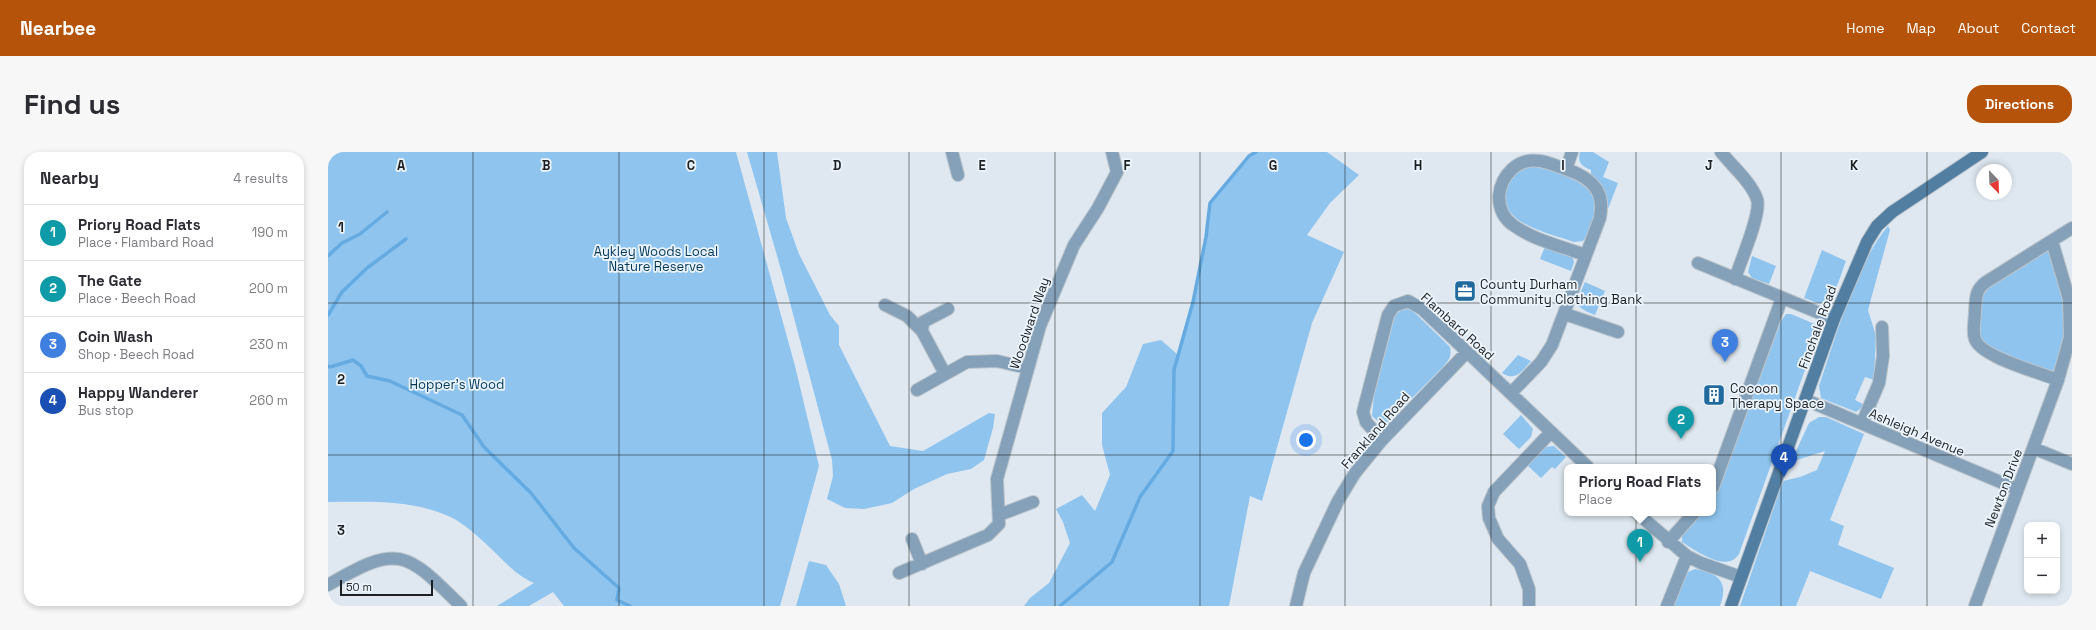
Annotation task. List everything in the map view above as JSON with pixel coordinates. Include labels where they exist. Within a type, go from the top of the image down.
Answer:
[{"type":"street","points":[[952,152],[958,175]]},
{"type":"street","name":"Woodward Way","points":[[899,573],[988,535],[999,524],[997,479],[1027,368],[1040,326],[1074,245],[1098,208],[1117,172],[1112,152]]},
{"type":"street","points":[[1566,169],[1572,152]]},
{"type":"street","points":[[1721,152],[1749,186],[1757,199],[1758,212],[1735,279]]},
{"type":"street","name":"Finchale Road","points":[[1731,606],[1834,319],[1859,257],[1867,242],[1884,218],[1912,197],[1982,152]]},
{"type":"street","points":[[1511,394],[1541,362],[1552,345],[1565,314],[1585,255],[1600,218],[1602,208],[1600,197],[1595,187],[1586,178],[1566,169],[1539,161],[1520,164],[1511,169],[1503,178],[1499,202],[1502,213],[1512,224],[1530,235],[1585,255]]},
{"type":"street","points":[[2058,380],[2006,361],[1983,349],[1975,338],[1974,330],[1976,292],[1980,286],[2072,228]]},
{"type":"street","name":"Newton Drive","points":[[1975,606],[2058,380],[2071,337],[2069,300],[2052,241]]},
{"type":"street","points":[[1698,264],[1834,319]]},
{"type":"street","points":[[1716,479],[1782,298]]},
{"type":"street","name":"Flambard Road","points":[[1382,440],[1366,422],[1363,412],[1388,315],[1394,306],[1408,301],[1416,304],[1585,464]]},
{"type":"street","points":[[884,305],[907,316],[922,331],[945,374]]},
{"type":"street","points":[[922,331],[923,322],[948,309]]},
{"type":"street","points":[[1565,314],[1618,332]]},
{"type":"street","points":[[1862,423],[1880,383],[1883,356],[1882,327]]},
{"type":"street","name":"Frankland Road","points":[[1296,606],[1304,573],[1338,501],[1355,473],[1382,440],[1467,352]]},
{"type":"street","points":[[917,390],[967,362],[997,361],[1027,368]]},
{"type":"street","name":"Ashleigh Avenue","points":[[1806,400],[2017,489]]},
{"type":"street","points":[[1528,606],[1529,589],[1520,564],[1498,539],[1489,518],[1488,506],[1494,492],[1551,432]]},
{"type":"street","points":[[2033,448],[2072,464]]},
{"type":"street","points":[[999,515],[1033,502]]},
{"type":"street","points":[[1640,516],[1668,542],[1686,556],[1741,577]]},
{"type":"street","points":[[1668,542],[1691,516]]},
{"type":"street","points":[[912,539],[922,564]]},
{"type":"street","points":[[1667,606],[1686,556]]},
{"type":"street","points":[[328,585],[373,561],[389,558],[402,559],[415,564],[431,576],[461,606]]},
{"type":"green space","points":[[328,152],[736,152],[795,366],[819,466],[780,606],[564,606],[553,592],[529,606],[497,606],[534,583],[520,575],[468,528],[457,521],[433,511],[404,504],[374,502],[328,502]]},
{"type":"green space","points":[[747,152],[777,152],[786,218],[799,254],[830,315],[839,326],[839,345],[890,446],[923,451],[989,413],[995,414],[993,428],[984,460],[971,469],[947,474],[914,489],[892,503],[864,509],[845,508],[827,499],[833,476],[832,460],[782,273]]},
{"type":"green space","points":[[1256,152],[1327,152],[1359,175],[1330,203],[1307,235],[1344,252],[1312,323],[1262,501],[1250,496],[1229,606],[1024,606],[1030,598],[1049,583],[1070,543],[1063,522],[1056,509],[1082,495],[1095,511],[1110,475],[1102,445],[1102,413],[1126,387],[1143,344],[1161,340],[1178,355],[1193,302],[1206,237],[1210,203],[1249,156]]},
{"type":"green space","points":[[1580,152],[1593,152],[1609,162],[1603,177],[1618,183],[1608,209],[1604,189],[1599,181],[1591,174],[1591,170],[1581,164],[1579,159]]},
{"type":"green space","points":[[1526,166],[1551,170],[1577,179],[1593,196],[1595,208],[1592,222],[1583,241],[1574,242],[1542,232],[1521,221],[1512,214],[1507,206],[1505,196],[1506,186],[1517,172]]},
{"type":"green space","points":[[1888,226],[1890,230],[1868,310],[1876,336],[1874,380],[1865,377],[1855,400],[1865,405],[1856,412],[1821,398],[1819,386],[1856,281],[1876,242]]},
{"type":"green space","points":[[2052,241],[2070,319],[2058,380],[1983,349],[1974,330],[1976,292]]},
{"type":"green space","points":[[1546,244],[1572,254],[1574,262],[1571,271],[1540,259]]},
{"type":"green space","points":[[1822,250],[1846,261],[1833,293],[1825,302],[1819,303],[1804,298]]},
{"type":"green space","points":[[1752,256],[1776,266],[1769,284],[1752,278],[1748,272]]},
{"type":"green space","points":[[1585,282],[1605,291],[1595,315],[1582,309],[1578,303],[1578,299]]},
{"type":"green space","points":[[1401,310],[1412,310],[1450,347],[1450,356],[1442,368],[1388,422],[1381,424],[1372,416],[1374,395],[1395,316]]},
{"type":"green space","points":[[1786,314],[1791,314],[1817,325],[1819,329],[1739,554],[1734,560],[1727,562],[1719,561],[1703,555],[1682,542],[1682,536],[1698,516],[1716,516],[1716,493],[1781,321]]},
{"type":"green space","points":[[1518,355],[1531,361],[1522,372],[1515,376],[1502,373]]},
{"type":"green space","points":[[1521,415],[1533,429],[1531,437],[1519,449],[1503,434]]},
{"type":"green space","points":[[1819,417],[1826,417],[1864,434],[1830,520],[1844,526],[1838,545],[1894,568],[1881,599],[1810,571],[1796,606],[1740,606],[1783,481],[1800,477],[1817,470],[1825,451],[1791,462],[1809,423]]},
{"type":"green space","points":[[1554,446],[1566,457],[1555,469],[1552,467],[1541,478],[1527,465],[1545,447]]},
{"type":"green space","points":[[809,561],[826,565],[839,584],[846,606],[796,606]]},
{"type":"green space","points":[[1695,569],[1710,573],[1720,580],[1723,591],[1720,606],[1673,606],[1686,573]]},
{"type":"waterway","points":[[1060,606],[1112,562],[1140,497],[1173,451],[1174,370],[1193,302],[1206,237],[1210,203],[1249,156],[1256,152]]},
{"type":"waterway","points":[[328,256],[342,243],[360,234],[387,212]]},
{"type":"waterway","points":[[328,315],[342,292],[367,268],[406,239]]},
{"type":"waterway","points":[[328,366],[330,367],[353,360],[361,366],[367,376],[390,381],[462,415],[484,447],[531,493],[574,548],[619,588],[617,600],[630,606]]},
{"type":"place","name":"County Durham Community Clothing Bank","points":[[1465,291]]},
{"type":"place","name":"Coin Wash","points":[[1725,362]]},
{"type":"place","name":"Cocoon Therapy Space","points":[[1714,395]]},
{"type":"place","name":"The Gate","points":[[1681,439]]},
{"type":"place","name":"Happy Wanderer","points":[[1784,477]]},
{"type":"place","name":"Priory Road Flats","points":[[1640,562]]},
{"type":"park label","name":"Aykley Woods Local Nature Reserve","points":[[656,258]]},
{"type":"park label","name":"Hopper's Wood","points":[[457,384]]}]
